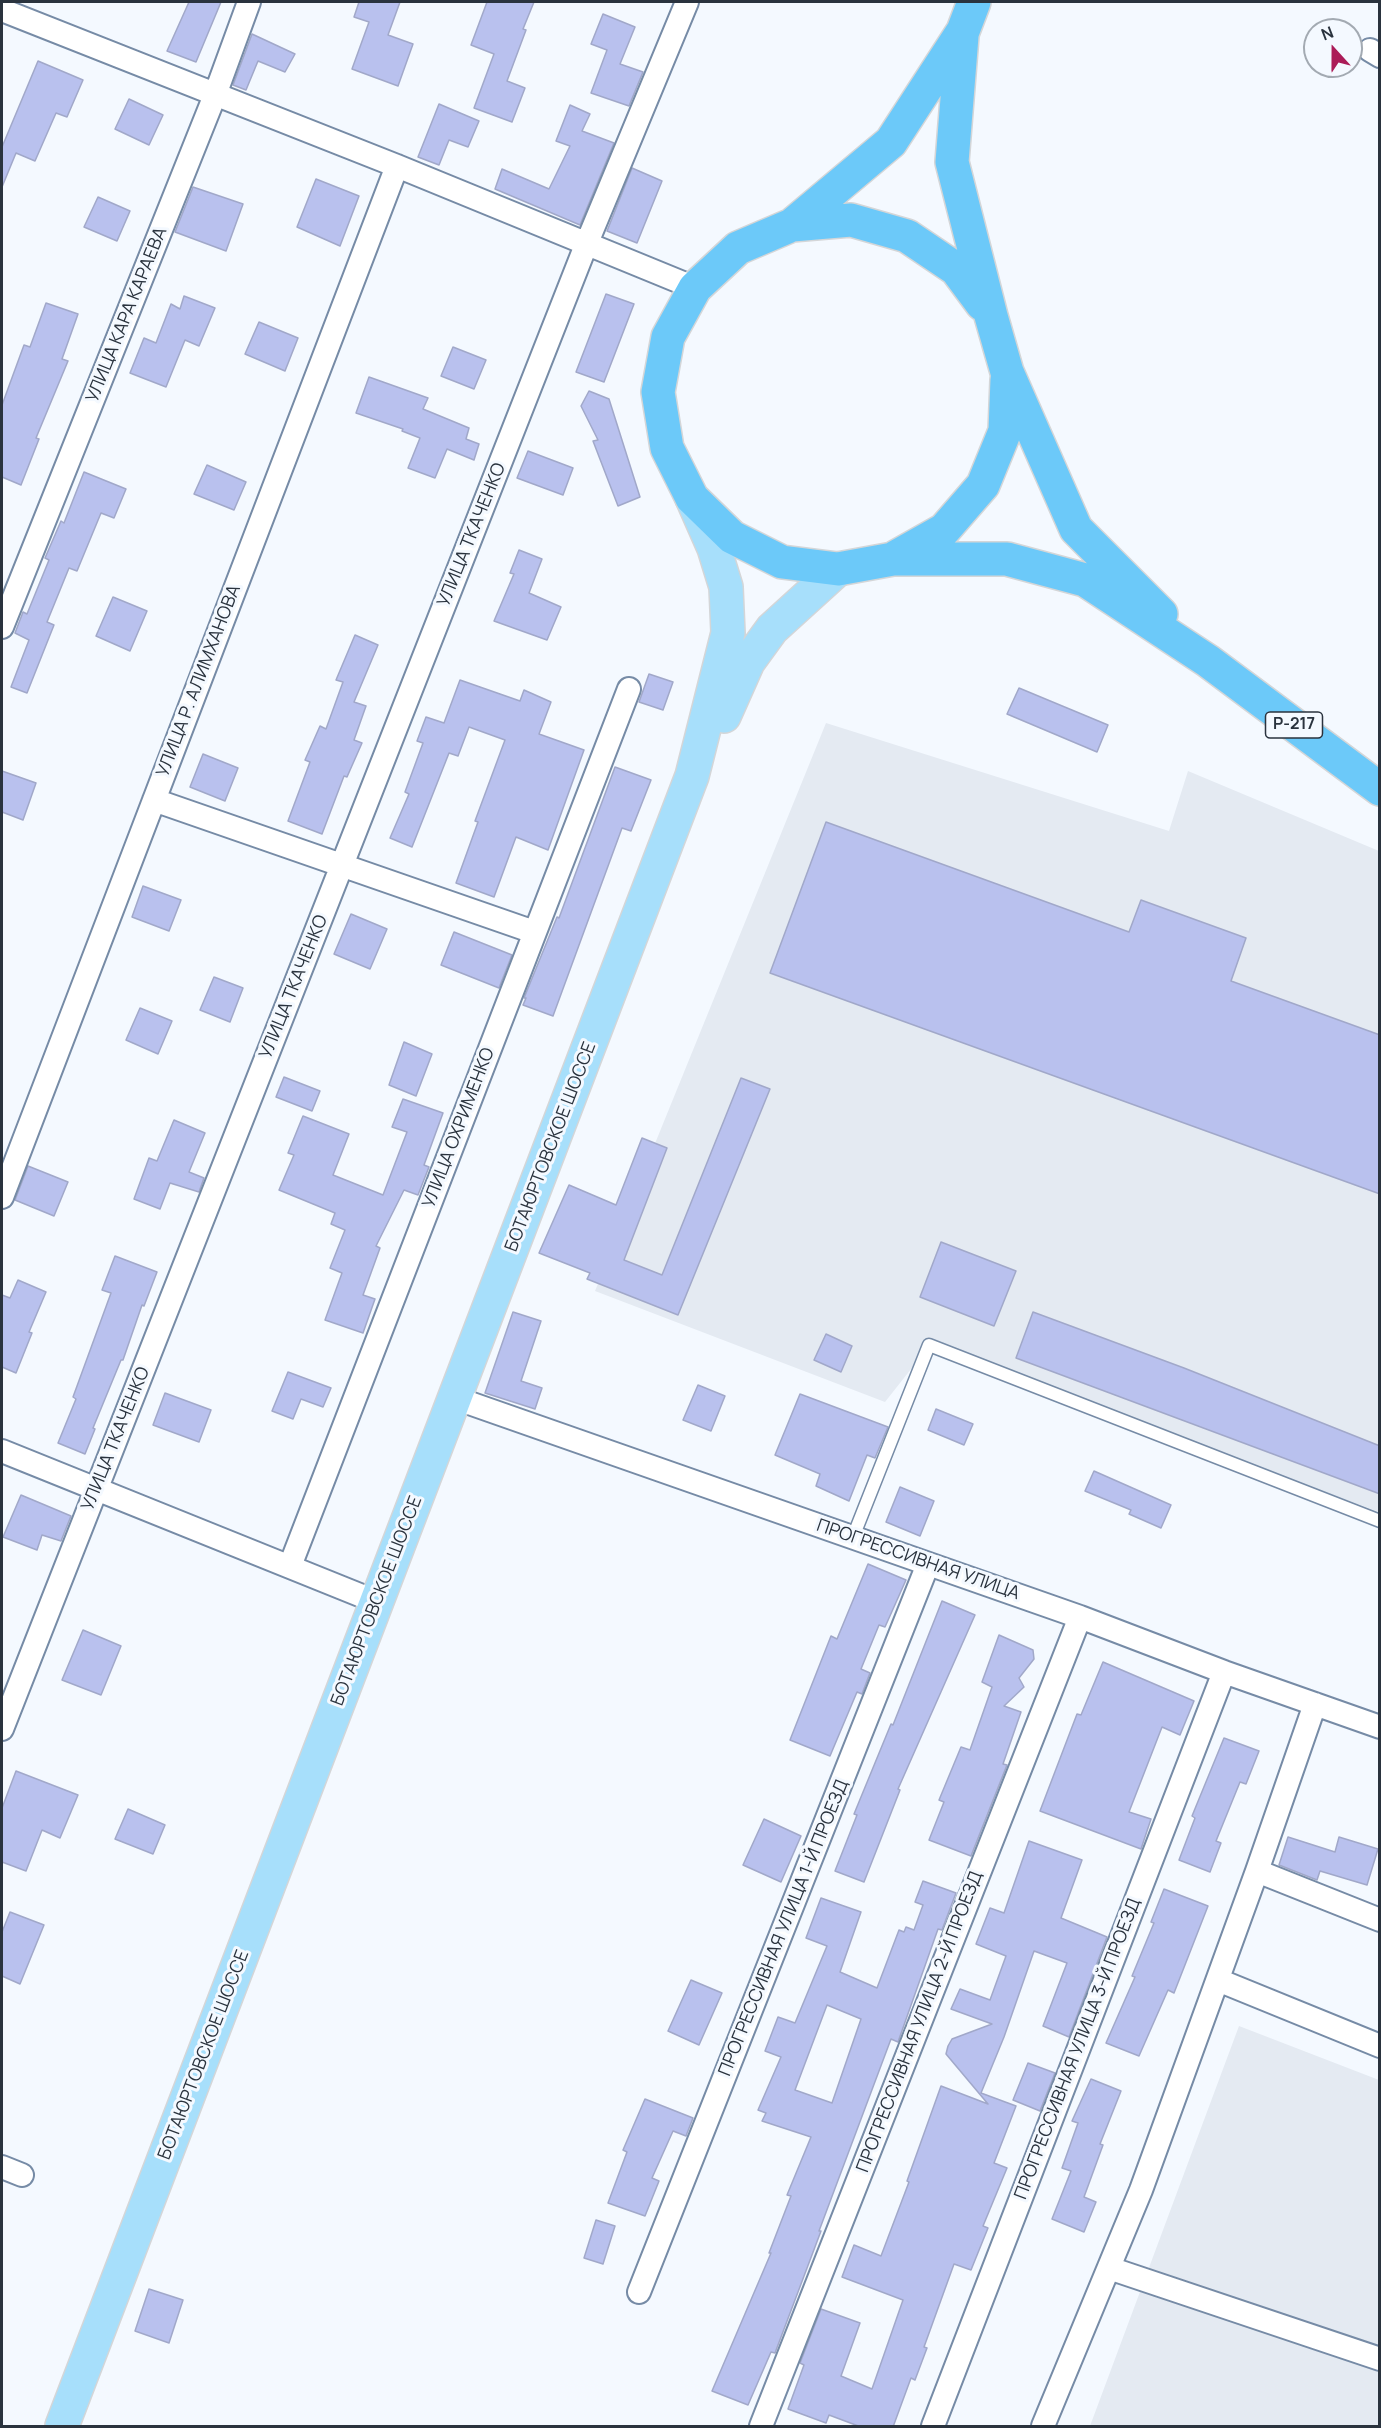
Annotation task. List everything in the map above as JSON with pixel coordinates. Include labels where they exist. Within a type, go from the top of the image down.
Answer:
[{"type":"highway","points":[[969,16],[891,142],[792,225],[738,248],[695,288],[668,337],[658,392],[666,448],[692,498],[732,537],[782,562],[838,569],[893,559],[1007,559],[1085,580],[1208,661]]},
{"type":"highway","points":[[969,16],[952,162],[1007,372],[1076,529],[1208,661]]},
{"type":"highway","points":[[792,225],[850,220],[907,236],[956,269],[991,316]]},
{"type":"highway","points":[[893,559],[944,530],[983,485],[1005,431],[1007,372]]},
{"type":"highway","name":"Р-217","points":[[1208,661],[1380,789]]},
{"type":"main road","points":[[692,498],[714,548],[726,587],[728,633],[692,776]]},
{"type":"main road","points":[[692,776],[729,706],[748,662],[772,629],[838,569]]},
{"type":"main road","name":"БОТАЮРТОВСКОЕ ШОССЕ","points":[[62,2427],[692,776]]},
{"type":"street","name":"УЛИЦА КАРА КАРАЕВА","points":[[2,627],[215,95],[249,2]]},
{"type":"street","name":"УЛИЦА ТКАЧЕНКО","points":[[2,1729],[586,245],[687,2]]},
{"type":"street","points":[[3,9],[695,288]]},
{"type":"street","name":"УЛИЦА Р. АЛИМХАНОВА","points":[[2,1197],[397,166]]},
{"type":"street","name":"УЛИЦА ОХРИМЕНКО","points":[[290,1566],[629,689]]},
{"type":"street","points":[[154,800],[534,933]]},
{"type":"street","name":"ПРОГРЕССИВНАЯ УЛИЦА","points":[[455,1398],[1080,1617],[1224,1672],[1380,1727]]},
{"type":"street","points":[[2,1451],[377,1602]]},
{"type":"street","name":"ПРОГРЕССИВНАЯ УЛИЦА 1-Й ПРОЕЗД","points":[[639,2292],[928,1564]]},
{"type":"street","name":"ПРОГРЕССИВНАЯ УЛИЦА 2-Й ПРОЕЗД","points":[[761,2427],[1080,1617]]},
{"type":"street","name":"ПРОГРЕССИВНАЯ УЛИЦА 3-Й ПРОЕЗД","points":[[933,2427],[1224,1672]]},
{"type":"street","points":[[1042,2427],[1141,2190],[1315,1704]]},
{"type":"street","points":[[1257,1871],[1380,1920]]},
{"type":"street","points":[[1218,1980],[1380,2046]]},
{"type":"street","points":[[1109,2268],[1380,2359]]},
{"type":"lane","points":[[853,1537],[929,1345],[1380,1521]]},
{"type":"shaded area","points":[[826,723],[1169,831],[1188,771],[1379,851],[1379,1512],[930,1345],[885,1402],[595,1291]]},
{"type":"shaded area","points":[[1239,2026],[1379,2080],[1379,2426],[1090,2426]]},
{"type":"building","points":[[189,2],[221,2],[196,62],[167,51]]},
{"type":"building","points":[[359,2],[400,2],[388,35],[413,44],[398,86],[352,69],[369,22],[354,17]]},
{"type":"building","points":[[487,2],[534,2],[507,81],[525,88],[512,122],[474,108],[494,54],[471,45]]},
{"type":"building","points":[[603,14],[635,27],[620,64],[643,72],[629,106],[591,93],[607,50],[591,44]]},
{"type":"building","points":[[252,34],[295,54],[285,72],[258,61],[246,90],[233,85]]},
{"type":"building","points":[[38,61],[83,80],[67,117],[56,113],[35,161],[16,153],[2,187],[2,147]]},
{"type":"building","points":[[129,99],[163,115],[149,145],[115,129]]},
{"type":"building","points":[[439,104],[479,121],[468,147],[449,140],[439,165],[418,157]]},
{"type":"building","points":[[570,105],[590,114],[582,131],[614,143],[580,225],[495,189],[502,169],[549,189],[570,146],[556,141]]},
{"type":"building","points":[[632,168],[662,181],[637,243],[607,231]]},
{"type":"building","points":[[316,179],[359,196],[340,246],[297,227]]},
{"type":"building","points":[[193,187],[243,204],[226,251],[175,232]]},
{"type":"building","points":[[98,197],[130,211],[117,241],[84,227]]},
{"type":"building","points":[[606,294],[634,304],[604,382],[576,372]]},
{"type":"building","points":[[184,296],[215,308],[199,346],[185,340],[166,387],[130,373],[144,338],[156,343],[171,304],[180,309]]},
{"type":"building","points":[[46,303],[78,314],[62,359],[68,361],[36,438],[39,439],[21,485],[2,477],[2,405],[24,345],[30,347]]},
{"type":"building","points":[[259,322],[298,338],[285,371],[245,354]]},
{"type":"building","points":[[453,347],[486,360],[474,389],[441,376]]},
{"type":"building","points":[[369,377],[428,398],[423,409],[469,428],[466,439],[479,444],[474,460],[447,449],[435,478],[408,468],[420,438],[402,431],[403,429],[356,413]]},
{"type":"building","points":[[589,391],[609,399],[640,497],[618,506],[593,441],[598,440],[581,406]]},
{"type":"building","points":[[528,451],[573,468],[563,495],[517,478]]},
{"type":"building","points":[[207,465],[246,482],[234,510],[194,494]]},
{"type":"building","points":[[84,472],[126,489],[114,518],[101,513],[77,571],[69,568],[47,622],[54,625],[27,693],[11,687],[29,640],[15,633],[23,612],[27,614],[49,560],[45,558],[61,521],[64,523]]},
{"type":"building","points":[[519,550],[542,559],[529,593],[561,607],[547,640],[494,621],[514,574],[510,573]]},
{"type":"building","points":[[113,597],[147,611],[130,651],[96,636]]},
{"type":"building","points":[[355,635],[378,645],[354,702],[366,706],[354,740],[362,743],[347,777],[344,776],[322,834],[288,821],[310,762],[305,760],[320,726],[326,729],[343,682],[336,680]]},
{"type":"building","points":[[649,674],[673,682],[663,710],[639,702]]},
{"type":"building","points":[[460,680],[520,701],[524,690],[551,702],[539,734],[584,750],[548,850],[516,837],[494,897],[456,883],[478,822],[475,821],[505,740],[469,727],[458,756],[449,753],[412,847],[390,838],[409,794],[405,792],[423,743],[417,741],[426,717],[444,723]]},
{"type":"building","points":[[1019,688],[1108,725],[1097,752],[1007,714]]},
{"type":"building","points":[[203,754],[238,768],[225,801],[190,787]]},
{"type":"building","points":[[615,767],[651,780],[631,831],[622,828],[553,1016],[523,1005],[526,998],[524,998],[557,917],[559,918]]},
{"type":"building","points":[[2,771],[36,783],[23,820],[2,812]]},
{"type":"building","points":[[826,822],[1129,932],[1141,900],[1246,938],[1231,981],[1380,1035],[1380,1194],[770,973]]},
{"type":"building","points":[[143,886],[181,900],[169,931],[132,917]]},
{"type":"building","points":[[351,914],[387,929],[370,969],[334,954]]},
{"type":"building","points":[[454,932],[512,955],[499,988],[441,965]]},
{"type":"building","points":[[214,977],[243,988],[230,1022],[200,1010]]},
{"type":"building","points":[[140,1008],[172,1021],[158,1054],[126,1040]]},
{"type":"building","points":[[404,1042],[432,1054],[416,1096],[389,1085]]},
{"type":"building","points":[[284,1077],[320,1091],[312,1111],[276,1097]]},
{"type":"building","points":[[741,1078],[770,1089],[678,1315],[587,1279],[590,1273],[539,1253],[569,1185],[616,1205],[642,1138],[667,1148],[624,1260],[662,1275]]},
{"type":"building","points":[[403,1099],[443,1113],[424,1165],[429,1167],[418,1195],[404,1190],[376,1246],[380,1248],[363,1295],[375,1299],[363,1333],[325,1320],[342,1273],[330,1268],[345,1230],[331,1224],[335,1213],[279,1190],[294,1155],[288,1153],[303,1116],[349,1134],[333,1175],[383,1195],[407,1132],[392,1127]]},
{"type":"building","points":[[174,1120],[205,1133],[189,1172],[204,1178],[199,1192],[170,1183],[160,1209],[134,1199],[149,1158],[157,1161]]},
{"type":"building","points":[[28,1166],[68,1182],[54,1216],[15,1200]]},
{"type":"building","points":[[941,1242],[1016,1271],[994,1326],[920,1297]]},
{"type":"building","points":[[115,1256],[157,1272],[144,1306],[142,1305],[123,1360],[121,1360],[93,1428],[95,1429],[85,1454],[58,1443],[76,1399],[73,1397],[111,1293],[102,1290]]},
{"type":"building","points":[[18,1280],[46,1292],[29,1332],[32,1333],[16,1373],[2,1367],[2,1295],[10,1298]]},
{"type":"building","points":[[513,1312],[541,1321],[521,1381],[542,1388],[535,1409],[485,1393]]},
{"type":"building","points":[[1033,1312],[1184,1368],[1380,1446],[1380,1494],[1016,1358]]},
{"type":"building","points":[[826,1334],[852,1346],[841,1372],[814,1360]]},
{"type":"building","points":[[288,1372],[331,1388],[323,1407],[301,1399],[293,1419],[272,1411]]},
{"type":"building","points":[[698,1385],[725,1396],[711,1431],[683,1420]]},
{"type":"building","points":[[165,1393],[211,1410],[199,1442],[153,1425]]},
{"type":"building","points":[[800,1394],[888,1427],[875,1458],[867,1455],[849,1501],[816,1486],[820,1474],[775,1455]]},
{"type":"building","points":[[936,1409],[973,1424],[964,1445],[928,1430]]},
{"type":"building","points":[[1094,1471],[1171,1505],[1161,1528],[1129,1514],[1131,1510],[1085,1491]]},
{"type":"building","points":[[900,1487],[934,1501],[920,1536],[886,1522]]},
{"type":"building","points":[[21,1495],[71,1516],[61,1541],[42,1535],[37,1550],[3,1537]]},
{"type":"building","points":[[868,1564],[906,1580],[885,1627],[879,1625],[861,1669],[870,1673],[862,1694],[857,1692],[830,1756],[790,1740],[831,1636],[837,1639]]},
{"type":"building","points":[[942,1601],[975,1615],[898,1789],[900,1790],[864,1882],[835,1871],[857,1815],[854,1814],[891,1724],[893,1725]]},
{"type":"building","points":[[83,1630],[121,1646],[101,1695],[62,1680]]},
{"type":"building","points":[[999,1635],[1033,1650],[1034,1659],[1019,1678],[1024,1687],[1004,1706],[1021,1712],[1003,1764],[1007,1765],[971,1856],[929,1840],[944,1802],[939,1800],[961,1747],[970,1750],[992,1687],[982,1682]]},
{"type":"building","points":[[1103,1662],[1194,1701],[1180,1735],[1162,1727],[1129,1812],[1151,1819],[1141,1849],[1040,1811],[1077,1714],[1081,1715]]},
{"type":"building","points":[[1224,1738],[1259,1751],[1246,1784],[1240,1782],[1216,1841],[1221,1843],[1210,1872],[1179,1860],[1195,1818],[1192,1816]]},
{"type":"building","points":[[16,1771],[78,1795],[60,1838],[42,1830],[26,1871],[2,1862],[2,1808]]},
{"type":"building","points":[[128,1809],[165,1825],[153,1854],[115,1839]]},
{"type":"building","points":[[764,1819],[801,1836],[781,1882],[743,1865]]},
{"type":"building","points":[[1288,1837],[1335,1852],[1339,1837],[1378,1849],[1367,1885],[1320,1871],[1317,1880],[1279,1865]]},
{"type":"building","points":[[1029,1841],[1082,1860],[1061,1918],[1107,1937],[1069,2037],[1043,2026],[1067,1963],[1034,1951],[1004,2037],[981,2093],[1016,2106],[994,2163],[1007,2168],[983,2226],[988,2228],[971,2270],[954,2264],[924,2347],[927,2348],[915,2380],[911,2378],[893,2427],[861,2427],[829,2415],[826,2423],[788,2409],[804,2365],[800,2363],[821,2309],[860,2323],[841,2376],[872,2389],[903,2300],[842,2277],[854,2245],[881,2256],[941,2086],[988,2104],[946,2054],[952,2039],[992,2024],[951,2009],[960,1989],[990,2000],[1006,1956],[976,1944],[990,1908],[1004,1913]]},
{"type":"building","points":[[923,1881],[956,1893],[942,1930],[938,1929],[898,2042],[891,2039],[775,2353],[771,2352],[748,2405],[712,2391],[771,2253],[769,2253],[791,2196],[787,2195],[811,2137],[762,2121],[766,2113],[758,2110],[781,2057],[765,2051],[778,2017],[795,2023],[827,1946],[806,1938],[821,1898],[861,1912],[840,1972],[877,1988],[899,1930],[904,1932],[906,1927],[914,1930],[923,1905],[915,1902]],"holes":[[[827,2005],[861,2019],[832,2103],[795,2090]]]},
{"type":"building","points":[[1164,1889],[1208,1906],[1174,1993],[1168,1990],[1139,2056],[1106,2043],[1135,1977],[1132,1976],[1154,1923],[1151,1922]]},
{"type":"building","points":[[10,1912],[44,1925],[20,1984],[2,1976],[2,1932]]},
{"type":"building","points":[[691,1980],[722,1993],[699,2045],[668,2031]]},
{"type":"building","points":[[1028,2063],[1055,2073],[1040,2111],[1013,2100]]},
{"type":"building","points":[[1091,2079],[1121,2091],[1100,2144],[1103,2145],[1084,2197],[1096,2202],[1084,2232],[1052,2219],[1071,2171],[1062,2168],[1078,2123],[1072,2121]]},
{"type":"building","points":[[645,2099],[693,2118],[686,2136],[673,2131],[652,2178],[659,2181],[645,2216],[608,2203],[627,2152],[623,2150]]},
{"type":"building","points":[[596,2220],[615,2226],[603,2264],[584,2258]]},
{"type":"building","points":[[149,2289],[183,2300],[169,2343],[135,2331]]}]
